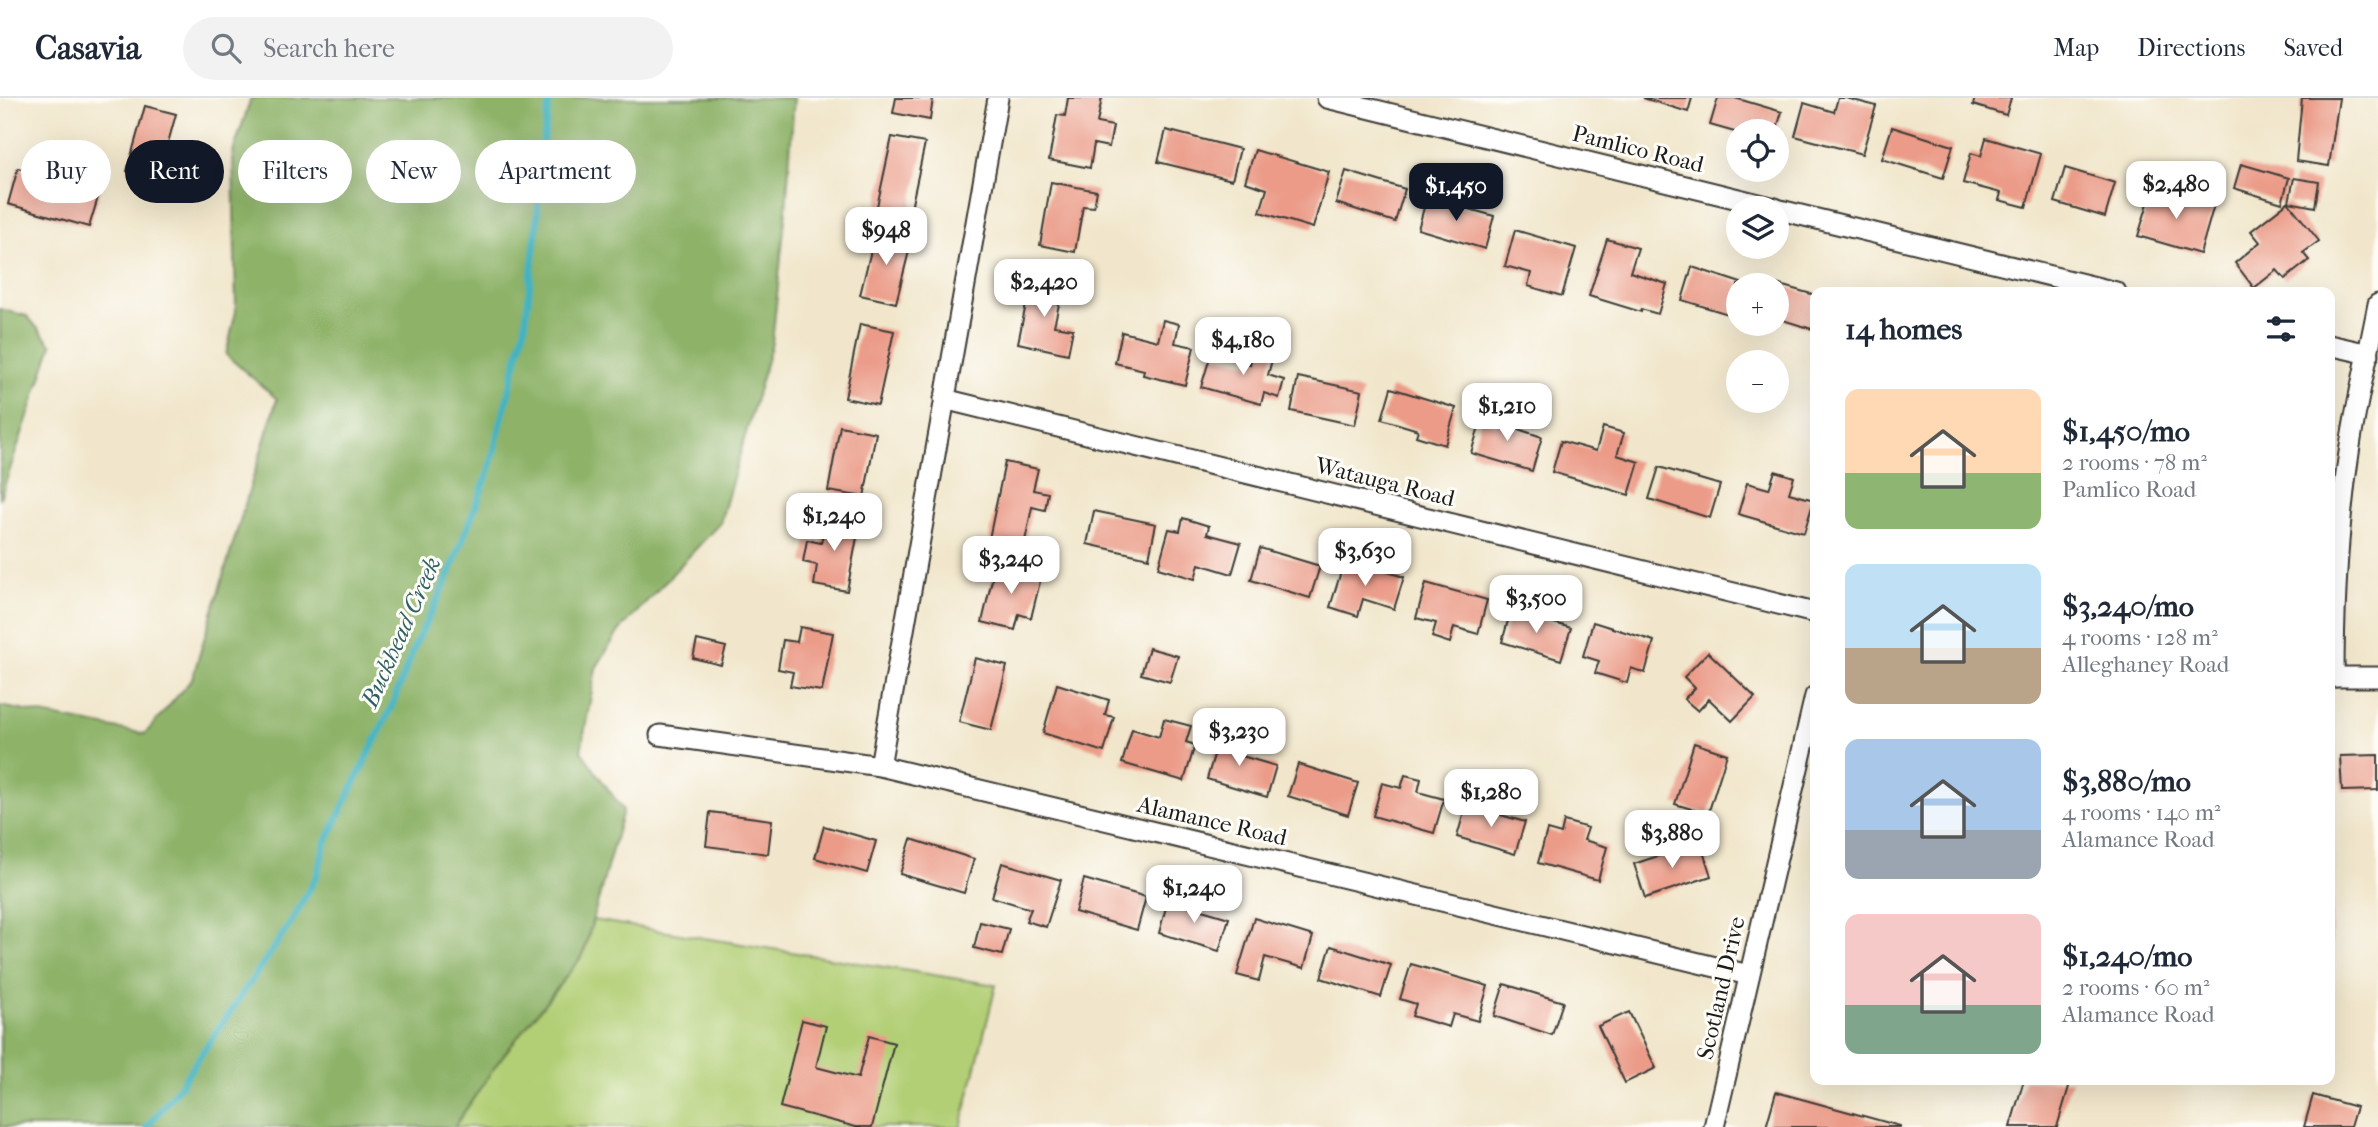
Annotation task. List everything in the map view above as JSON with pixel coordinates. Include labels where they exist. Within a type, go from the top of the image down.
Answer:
[{"type":"street","points":[[880,766],[998,98]]},
{"type":"street","name":"Pamlico Road","points":[[1327,98],[1727,196]]},
{"type":"street","name":"Pamlico Road","points":[[1789,211],[2096,287]]},
{"type":"street","points":[[2335,595],[2339,528],[2350,444],[2378,304]]},
{"type":"street","points":[[2335,346],[2369,354]]},
{"type":"street","name":"Watauga Road","points":[[944,399],[1810,612]]},
{"type":"street","points":[[2335,677],[2378,677]]},
{"type":"street","name":"Scotland Drive","points":[[1714,1127],[1810,717]]},
{"type":"street","name":"Alamance Road","points":[[660,735],[880,766],[1749,975]]},
{"type":"green space","points":[[251,98],[794,98],[772,343],[720,523],[619,631],[596,668],[581,751],[623,810],[583,955],[498,1062],[454,1127],[0,1127],[0,706],[145,734],[192,679],[277,399],[226,355],[236,311],[233,152]]},
{"type":"green space","points":[[0,309],[27,316],[52,345],[0,499]]},
{"type":"green space","points":[[593,920],[996,985],[961,1127],[454,1127],[498,1062],[583,955]]},
{"type":"building","points":[[896,98],[933,98],[930,120],[893,113]]},
{"type":"building","points":[[1068,98],[1102,98],[1097,123],[1113,126],[1109,147],[1094,144],[1090,168],[1049,160],[1057,115],[1065,116]]},
{"type":"building","points":[[1643,98],[1692,98],[1688,112]]},
{"type":"building","points":[[1718,98],[1735,98],[1782,112],[1780,119],[1726,119],[1726,130],[1710,125]]},
{"type":"building","points":[[1838,98],[1876,106],[1862,154],[1795,136],[1804,103],[1834,112]]},
{"type":"building","points":[[1975,98],[2011,98],[2006,115],[1973,105]]},
{"type":"building","points":[[2302,98],[2339,98],[2329,166],[2296,161]]},
{"type":"building","points":[[145,106],[176,114],[169,140],[136,140]]},
{"type":"building","points":[[1892,127],[1953,146],[1943,178],[1882,159]]},
{"type":"building","points":[[1166,130],[1240,149],[1232,180],[1158,162]]},
{"type":"building","points":[[892,137],[925,143],[909,218],[876,211]]},
{"type":"building","points":[[1986,138],[2041,154],[2026,207],[1999,200],[2001,193],[1963,183],[1971,153],[1981,156]]},
{"type":"building","points":[[1255,150],[1329,172],[1313,228],[1260,212],[1267,189],[1245,182]]},
{"type":"building","points":[[2241,164],[2289,178],[2282,203],[2234,188]]},
{"type":"building","points":[[18,168],[21,169],[21,203],[96,203],[89,227],[8,204]]},
{"type":"building","points":[[2065,168],[2115,183],[2105,217],[2055,202]]},
{"type":"building","points":[[1346,171],[1405,189],[1395,222],[1336,203]]},
{"type":"building","points":[[2294,178],[2319,182],[2315,207],[2289,202]]},
{"type":"building","points":[[1051,182],[1097,191],[1094,207],[1083,206],[1075,252],[1040,245]]},
{"type":"building","points":[[2153,187],[2214,205],[2200,254],[2138,236]]},
{"type":"building","points":[[1427,197],[1494,216],[1485,249],[1418,229]]},
{"type":"building","points":[[2288,202],[2319,241],[2303,253],[2309,260],[2285,279],[2277,270],[2253,287],[2235,263],[2260,242],[2251,231]]},
{"type":"building","points":[[876,230],[912,239],[896,303],[860,295]]},
{"type":"building","points":[[1515,230],[1576,248],[1562,296],[1528,286],[1531,273],[1505,266]]},
{"type":"building","points":[[1607,239],[1638,248],[1630,272],[1667,284],[1658,314],[1641,309],[1641,312],[1589,296]]},
{"type":"building","points":[[1692,267],[1726,278],[1726,313],[1682,300]]},
{"type":"building","points":[[1031,280],[1063,287],[1054,326],[1073,329],[1068,354],[1018,343]]},
{"type":"building","points":[[1789,288],[1810,294],[1810,328],[1789,322]]},
{"type":"building","points":[[1163,320],[1179,324],[1175,343],[1194,347],[1185,385],[1143,375],[1144,370],[1115,363],[1122,332],[1158,341]]},
{"type":"building","points":[[860,324],[894,331],[878,405],[845,398]]},
{"type":"building","points":[[1255,346],[1274,352],[1268,375],[1284,380],[1279,398],[1264,393],[1261,404],[1201,387],[1211,354],[1250,364]]},
{"type":"building","points":[[1298,377],[1362,391],[1355,425],[1291,411]]},
{"type":"building","points":[[1391,388],[1456,408],[1445,445],[1416,436],[1418,430],[1382,419]]},
{"type":"building","points":[[1500,414],[1521,420],[1518,429],[1542,437],[1532,471],[1471,453],[1481,420],[1497,425]]},
{"type":"building","points":[[840,426],[876,433],[864,497],[828,491]]},
{"type":"building","points":[[1603,427],[1624,433],[1617,455],[1639,462],[1629,495],[1552,472],[1561,441],[1596,451]]},
{"type":"building","points":[[1005,462],[1038,469],[1033,490],[1048,493],[1045,510],[1032,507],[1024,546],[989,539]]},
{"type":"building","points":[[1659,467],[1720,485],[1710,518],[1649,499]]},
{"type":"building","points":[[1775,471],[1794,477],[1789,493],[1810,499],[1810,513],[1804,533],[1738,514],[1747,483],[1769,489]]},
{"type":"building","points":[[1094,511],[1156,524],[1149,558],[1087,544]]},
{"type":"building","points":[[827,515],[860,521],[847,591],[814,585],[817,565],[803,562],[807,540],[821,543]]},
{"type":"building","points":[[1183,518],[1209,526],[1207,534],[1241,543],[1232,574],[1199,564],[1195,579],[1158,568],[1169,529],[1180,531]]},
{"type":"building","points":[[1260,548],[1320,566],[1310,598],[1251,580]]},
{"type":"building","points":[[1345,559],[1404,577],[1394,609],[1363,599],[1358,616],[1330,607]]},
{"type":"building","points":[[996,563],[1042,574],[1031,618],[1019,614],[1015,630],[982,622]]},
{"type":"building","points":[[1426,583],[1487,600],[1478,634],[1454,627],[1450,643],[1432,637],[1436,623],[1416,618]]},
{"type":"building","points":[[1511,610],[1571,628],[1561,660],[1502,642]]},
{"type":"building","points":[[1593,622],[1654,641],[1645,673],[1631,668],[1627,683],[1595,673],[1599,661],[1583,656]]},
{"type":"building","points":[[800,627],[833,633],[822,691],[790,686],[793,672],[778,669],[783,640],[797,642]]},
{"type":"building","points":[[697,640],[726,647],[721,665],[693,658]]},
{"type":"building","points":[[1149,648],[1178,656],[1170,682],[1141,674]]},
{"type":"building","points":[[1708,652],[1755,697],[1732,721],[1709,699],[1698,711],[1684,699],[1695,688],[1684,677]]},
{"type":"building","points":[[975,658],[1007,666],[991,730],[959,722]]},
{"type":"building","points":[[1057,684],[1109,700],[1105,715],[1114,717],[1104,752],[1043,733]]},
{"type":"building","points":[[1164,719],[1191,726],[1186,742],[1195,745],[1184,781],[1122,763],[1132,729],[1159,737]]},
{"type":"building","points":[[1221,731],[1240,736],[1235,754],[1276,766],[1267,797],[1207,779]]},
{"type":"building","points":[[1694,743],[1727,754],[1708,814],[1675,804]]},
{"type":"building","points":[[2378,755],[2378,790],[2342,791],[2340,756]]},
{"type":"building","points":[[1298,764],[1358,783],[1348,815],[1288,796]]},
{"type":"building","points":[[1405,775],[1421,779],[1418,792],[1444,799],[1434,833],[1373,816],[1382,783],[1401,788]]},
{"type":"building","points":[[1466,805],[1525,822],[1515,854],[1457,837]]},
{"type":"building","points":[[710,812],[772,820],[768,854],[706,846]]},
{"type":"building","points":[[1564,821],[1588,828],[1584,840],[1607,847],[1598,880],[1538,863],[1547,830],[1561,834]]},
{"type":"building","points":[[824,826],[876,841],[867,873],[815,858]]},
{"type":"building","points":[[911,839],[974,859],[964,893],[900,874]]},
{"type":"building","points":[[1700,842],[1711,876],[1645,898],[1634,864]]},
{"type":"building","points":[[1002,863],[1061,880],[1046,927],[1026,921],[1031,909],[992,897]]},
{"type":"building","points":[[1084,879],[1146,897],[1137,930],[1075,912]]},
{"type":"building","points":[[1168,900],[1229,918],[1219,951],[1159,933]]},
{"type":"building","points":[[1254,918],[1313,936],[1304,968],[1265,957],[1259,981],[1237,975]]},
{"type":"building","points":[[980,922],[1009,929],[1002,955],[974,948]]},
{"type":"building","points":[[1331,946],[1391,965],[1381,997],[1321,978]]},
{"type":"building","points":[[1411,964],[1488,986],[1478,1021],[1453,1014],[1449,1027],[1412,1016],[1416,1004],[1400,999]]},
{"type":"building","points":[[1504,984],[1563,1002],[1552,1035],[1494,1016]]},
{"type":"building","points":[[1629,1012],[1656,1068],[1625,1083],[1598,1026]]},
{"type":"building","points":[[802,1020],[826,1026],[816,1067],[858,1078],[869,1036],[894,1043],[872,1127],[856,1127],[780,1107]]},
{"type":"building","points":[[2023,1085],[2070,1085],[2057,1127],[2010,1127]]},
{"type":"building","points":[[1776,1092],[1900,1126],[1900,1127],[1766,1127]]},
{"type":"building","points":[[2313,1095],[2356,1107],[2350,1127],[2304,1127]]},
{"type":"waterway","name":"Buckhead Creek","points":[[147,1127],[177,1090],[292,921],[317,875],[325,844],[391,708],[416,643],[448,578],[489,471],[525,327],[537,223],[541,155],[550,98]]}]
